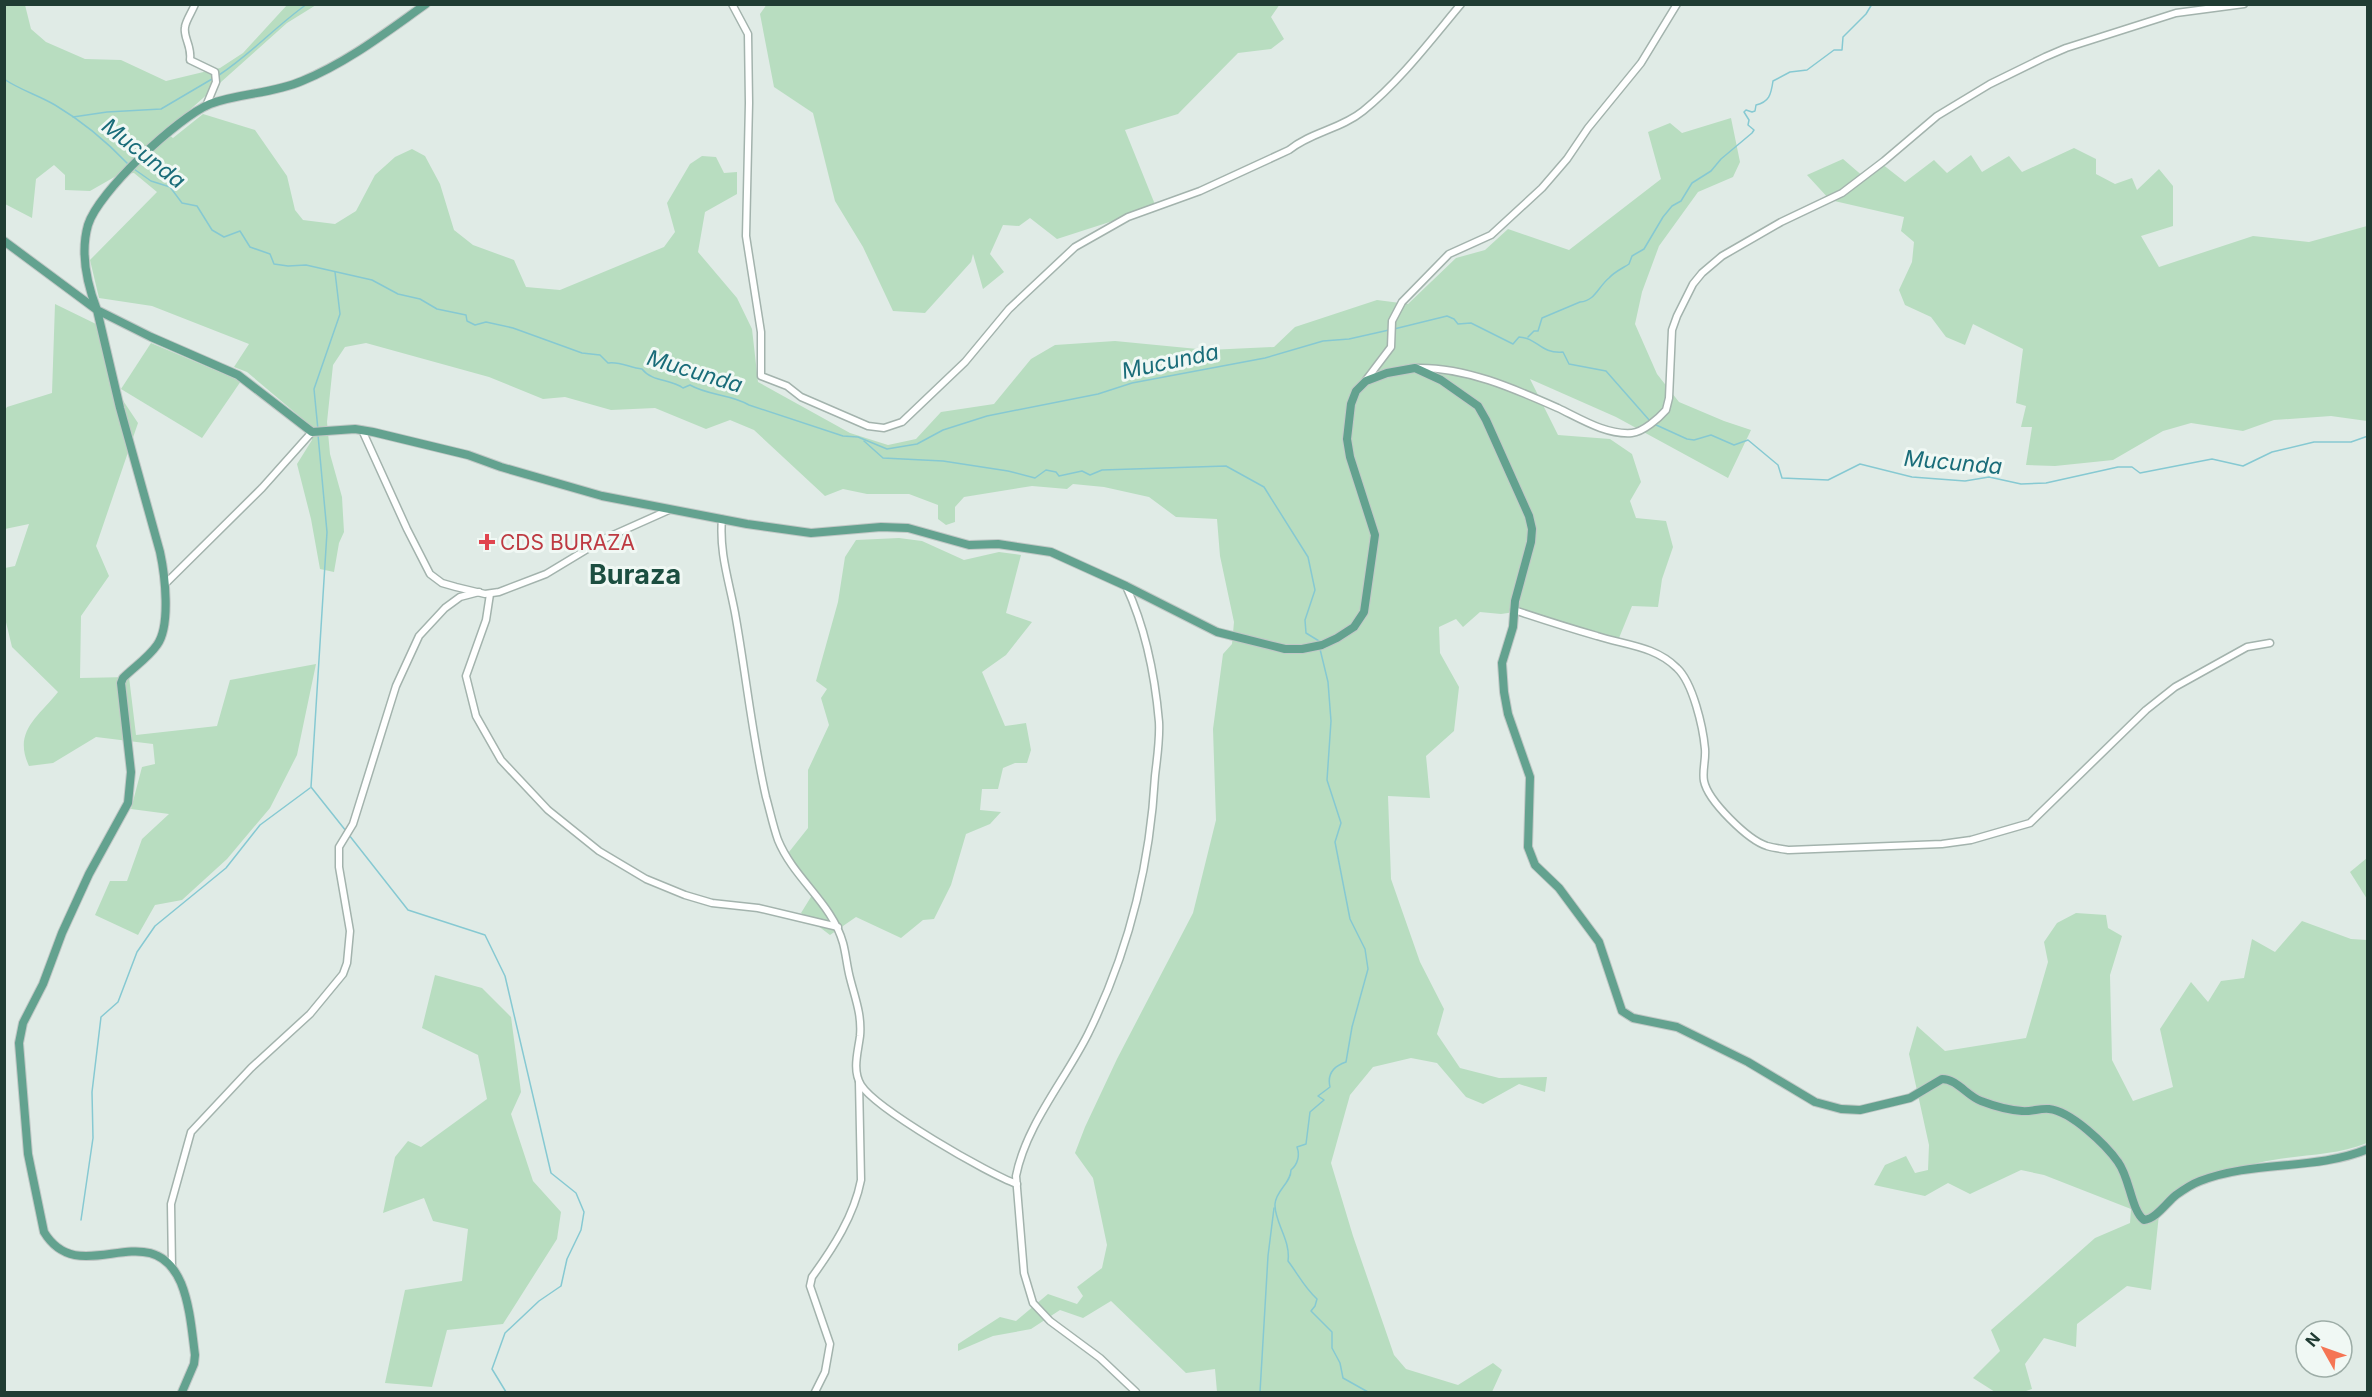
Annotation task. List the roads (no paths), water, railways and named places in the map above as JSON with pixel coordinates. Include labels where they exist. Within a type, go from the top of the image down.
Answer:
[{"type":"main road","points":[[182,1392],[194,1364],[195,1355],[185,1295],[172,1268],[152,1253],[141,1250],[86,1257],[60,1249],[48,1239],[44,1232],[31,1170],[19,1054],[24,1023],[43,984],[62,933],[89,874],[128,803],[131,772],[121,683],[123,678],[153,650],[162,638],[165,583],[149,507],[120,408],[86,272],[85,248],[88,224],[104,199],[135,163],[182,121],[206,106],[228,99],[287,88],[302,81],[366,47],[426,4]]},
{"type":"main road","points":[[4,241],[97,310],[151,337],[238,375],[312,432],[362,430],[468,455],[501,467],[602,496],[722,519],[811,533],[881,527],[908,528],[969,545],[990,543],[1030,548],[1059,555],[1223,634],[1285,649],[1302,650],[1320,646],[1354,627],[1363,614],[1375,535],[1352,464],[1347,439],[1351,404],[1356,391],[1366,381],[1415,368],[1441,380],[1480,408],[1529,516],[1532,529],[1531,542],[1514,610],[1513,627],[1502,663],[1504,692],[1512,729],[1530,777],[1529,855],[1535,865],[1559,888],[1599,942],[1606,958],[1619,1007],[1627,1015],[1677,1027],[1748,1062],[1805,1097],[1841,1109],[1860,1110],[1910,1098],[1942,1079],[1952,1082],[1980,1101],[2000,1107],[2022,1111],[2055,1110],[2085,1128],[2117,1160],[2130,1184],[2138,1214],[2144,1220],[2150,1219],[2175,1196],[2199,1181],[2234,1172],[2329,1160],[2367,1149]]},
{"type":"street","points":[[195,4],[185,27],[186,39],[192,50],[190,60],[215,72],[216,82],[206,106]]},
{"type":"street","points":[[732,4],[748,34],[746,236],[761,332],[760,376],[787,386],[801,398],[825,409],[853,418],[868,426],[884,428],[902,422],[927,400],[965,362],[1009,309],[1075,247],[1128,217],[1200,190],[1289,150],[1297,143],[1334,128],[1362,112],[1401,75],[1461,4]]},
{"type":"street","points":[[1366,381],[1391,347],[1394,316],[1402,302],[1446,257],[1491,235],[1546,184],[1641,63],[1677,4]]},
{"type":"street","points":[[1415,368],[1434,367],[1510,387],[1597,426],[1623,433],[1635,433],[1666,410],[1669,398],[1672,330],[1677,316],[1693,284],[1722,256],[1781,222],[1842,193],[1937,116],[1990,84],[2045,57],[2066,48],[2176,13],[2244,4]]},
{"type":"street","points":[[362,430],[430,574],[448,585],[490,594],[546,574],[604,539],[669,510]]},
{"type":"street","points":[[165,583],[262,488],[312,432]]},
{"type":"street","points":[[722,519],[721,534],[725,572],[735,612],[758,758],[774,826],[785,854],[810,890],[825,906],[838,927],[861,1020],[856,1064],[859,1082],[859,1190],[848,1220],[812,1277],[810,1286],[830,1344],[825,1372],[815,1392]]},
{"type":"street","points":[[1126,586],[1140,618],[1159,721],[1149,842],[1140,892],[1116,973],[1087,1036],[1029,1136],[1016,1176],[1024,1273],[1033,1302],[1050,1321],[1100,1358],[1136,1392]]},
{"type":"street","points":[[172,1268],[171,1204],[191,1132],[251,1068],[310,1014],[343,974],[350,931],[339,867],[339,847],[353,824],[396,686],[419,636],[445,608],[460,597],[479,592]]},
{"type":"street","points":[[490,594],[486,621],[466,676],[476,716],[501,760],[548,810],[599,851],[646,879],[685,895],[712,903],[758,908],[838,927]]},
{"type":"street","points":[[1514,610],[1605,639],[1639,646],[1674,665],[1689,688],[1699,719],[1705,750],[1704,781],[1708,792],[1719,806],[1757,841],[1767,846],[1790,850],[1941,844],[1971,840],[2030,823],[2146,710],[2175,687],[2247,647],[2270,643]]},
{"type":"street","points":[[859,1082],[869,1094],[912,1125],[990,1173],[1017,1184]]},
{"type":"waterway","points":[[219,75],[307,4]]},
{"type":"waterway","points":[[1528,337],[1534,331],[1538,331],[1542,318],[1589,299],[1611,276],[1629,264],[1632,256],[1644,249],[1663,217],[1672,206],[1681,201],[1692,183],[1711,171],[1721,159],[1752,133],[1754,130],[1748,125],[1749,120],[1744,112],[1746,110],[1755,111],[1756,105],[1767,100],[1773,81],[1790,72],[1807,70],[1834,50],[1842,50],[1843,37],[1866,14],[1872,4]]},
{"type":"waterway","name":"Mucunda","points":[[4,79],[49,101],[75,118],[102,139],[128,164]]},
{"type":"waterway","points":[[73,117],[107,112],[161,109],[212,79]]},
{"type":"waterway","name":"Mucunda","points":[[134,169],[151,181],[170,187],[182,203],[197,206],[212,230],[224,237],[240,231],[250,247],[270,254],[274,264],[306,265],[372,280],[398,294],[420,299],[437,309],[466,315],[467,321],[475,325],[486,322],[513,328],[582,353],[600,355],[608,363],[642,369],[651,376],[683,388],[690,385],[843,436],[858,437],[887,449],[917,444],[943,430],[987,416],[1098,394],[1132,383],[1265,358],[1323,341],[1349,339],[1389,330]]},
{"type":"waterway","points":[[318,430],[314,389],[340,314],[335,272]]},
{"type":"waterway","name":"Mucunda","points":[[1394,329],[1447,316],[1458,324],[1471,323],[1513,344],[1519,337],[1531,340],[1549,351],[1563,352],[1569,364],[1606,371],[1650,421]]},
{"type":"waterway","name":"Mucunda","points":[[1654,424],[1687,439],[1694,440],[1711,435],[1734,445],[1748,440],[1778,465],[1782,478],[1828,480],[1860,464],[1912,477],[1965,481],[1989,477],[2021,484],[2046,483],[2118,467],[2132,467],[2140,473],[2212,459],[2243,466],[2272,452],[2314,442],[2351,442],[2368,436]]},
{"type":"waterway","points":[[318,435],[327,532],[311,787],[346,831]]},
{"type":"waterway","points":[[864,441],[883,458],[943,461],[1008,471],[1035,478],[1046,470],[1056,472],[1059,476],[1082,471],[1090,475],[1102,470],[1226,466],[1264,487],[1308,557],[1315,590],[1305,620],[1306,633],[1319,641]]},
{"type":"waterway","points":[[1320,649],[1328,682],[1331,721],[1327,780],[1341,823],[1335,842],[1350,919],[1365,949],[1368,969],[1352,1027],[1346,1062],[1332,1071],[1330,1087],[1318,1096],[1324,1100],[1310,1112],[1306,1144],[1297,1147],[1297,1162],[1276,1199],[1275,1211],[1287,1246],[1288,1261],[1317,1299],[1311,1311],[1332,1332],[1332,1348],[1340,1363],[1343,1378],[1368,1392]]},
{"type":"waterway","points":[[81,1220],[93,1138],[92,1092],[101,1017],[118,1002],[137,952],[155,926],[226,868],[260,825],[310,788]]},
{"type":"waterway","points":[[349,835],[408,910],[485,935],[505,976],[551,1173],[576,1193],[584,1212],[581,1230],[567,1259],[561,1286],[539,1301],[505,1333],[492,1369],[506,1392]]},
{"type":"waterway","points":[[1260,1392],[1268,1256],[1274,1208]]},
{"type":"place","name":"CDS BURAZA","points":[[487,542]]},
{"type":"district","name":"Buraza","points":[[635,574]]}]
